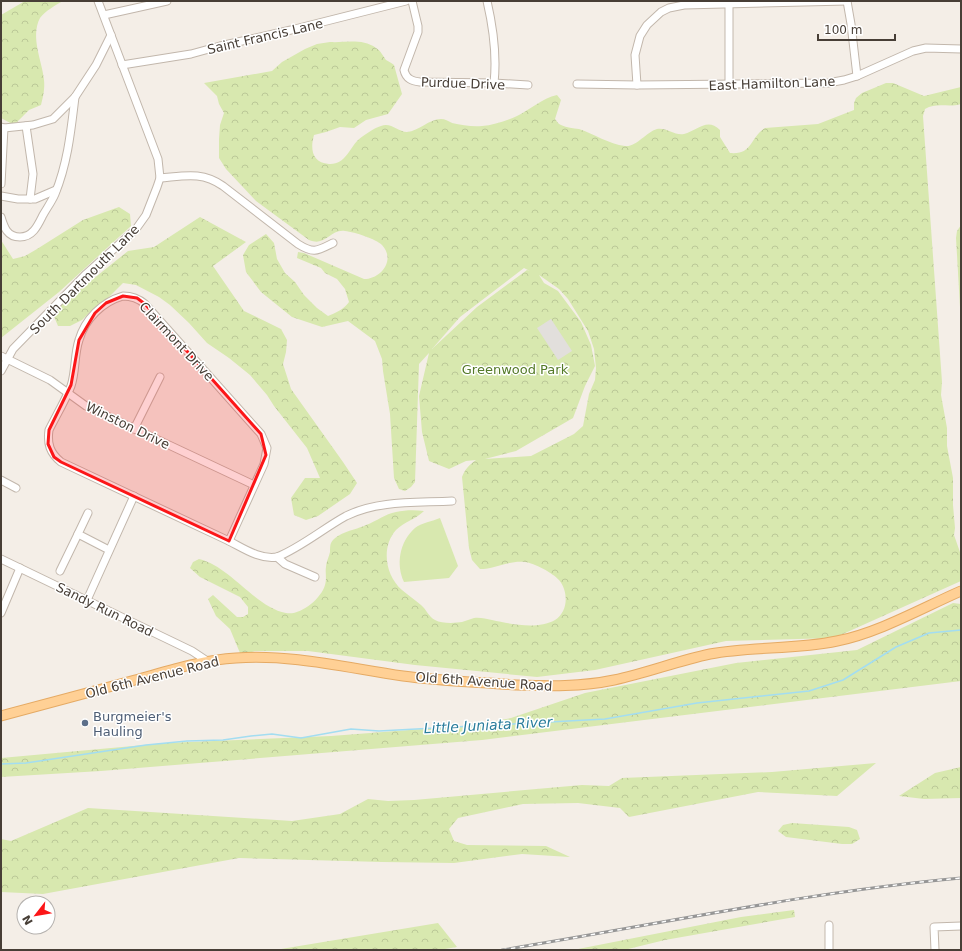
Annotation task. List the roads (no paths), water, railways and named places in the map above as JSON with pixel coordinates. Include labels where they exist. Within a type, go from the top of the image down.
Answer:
[{"type":"main road","name":"Old 6th Avenue Road","points":[[1,716],[207,661],[236,658],[272,657],[326,663],[421,678],[545,686],[594,684],[626,677],[714,653],[821,644],[849,639],[961,591]]},
{"type":"street","name":"South Dartmouth Lane","points":[[1,370],[4,357],[81,280],[136,229],[149,207],[160,178],[158,159],[98,1]]},
{"type":"street","points":[[104,15],[167,1]]},
{"type":"street","name":"Saint Francis Lane","points":[[122,65],[191,54],[406,1]]},
{"type":"street","name":"Purdue Drive","points":[[412,1],[418,32],[404,70],[408,79],[420,82],[528,85]]},
{"type":"street","points":[[487,1],[493,43],[495,71],[494,83]]},
{"type":"street","points":[[637,86],[635,55],[640,36],[653,18],[669,8],[684,5],[847,1],[857,76]]},
{"type":"street","points":[[729,4],[729,85]]},
{"type":"street","points":[[1,184],[2,130],[46,122],[53,119],[75,97],[96,65],[111,35]]},
{"type":"street","name":"East Hamilton Lane","points":[[577,84],[637,86],[828,83],[857,76],[913,51],[926,48],[961,49]]},
{"type":"street","points":[[1,217],[5,230],[13,236],[22,237],[34,232],[56,190],[62,174],[70,143],[75,97]]},
{"type":"street","points":[[26,126],[33,174],[30,199]]},
{"type":"street","points":[[160,178],[196,176],[210,178],[223,186],[307,250],[319,251],[333,243]]},
{"type":"street","points":[[1,196],[18,199],[35,199],[56,190]]},
{"type":"street","name":"Clairmont Drive","points":[[229,541],[264,464],[266,448],[261,434],[145,304],[137,298],[129,296],[123,296],[106,303],[86,324],[79,340],[72,380],[68,392],[49,430],[48,437],[50,451],[61,462],[229,541],[262,556],[270,558],[277,557],[285,564],[315,577]]},
{"type":"street","name":"Winston Drive","points":[[4,357],[50,380],[86,406],[254,485]]},
{"type":"street","points":[[134,429],[160,377]]},
{"type":"street","points":[[1,480],[16,488]]},
{"type":"street","points":[[87,600],[134,496]]},
{"type":"street","points":[[277,557],[346,517],[367,507],[391,504],[452,501]]},
{"type":"street","points":[[60,571],[88,513]]},
{"type":"street","points":[[78,534],[109,550]]},
{"type":"street","name":"Sandy Run Road","points":[[1,559],[192,651],[207,661]]},
{"type":"street","points":[[1,613],[20,568]]},
{"type":"street","points":[[829,925],[829,950]]},
{"type":"street","points":[[935,950],[934,927],[961,926]]},
{"type":"waterway","name":"Little Juniata River","points":[[1,764],[26,763],[146,745],[187,741],[223,740],[272,734],[301,738],[351,729],[379,731],[605,719],[697,703],[809,691],[843,680],[896,647],[929,633],[961,630]]},
{"type":"railway","points":[[502,950],[788,900],[903,884],[961,878]]},
{"type":"place","name":"Burgmeier's Hauling","points":[[85,723]]},
{"type":"park label","name":"Greenwood Park","points":[[515,369]]}]
